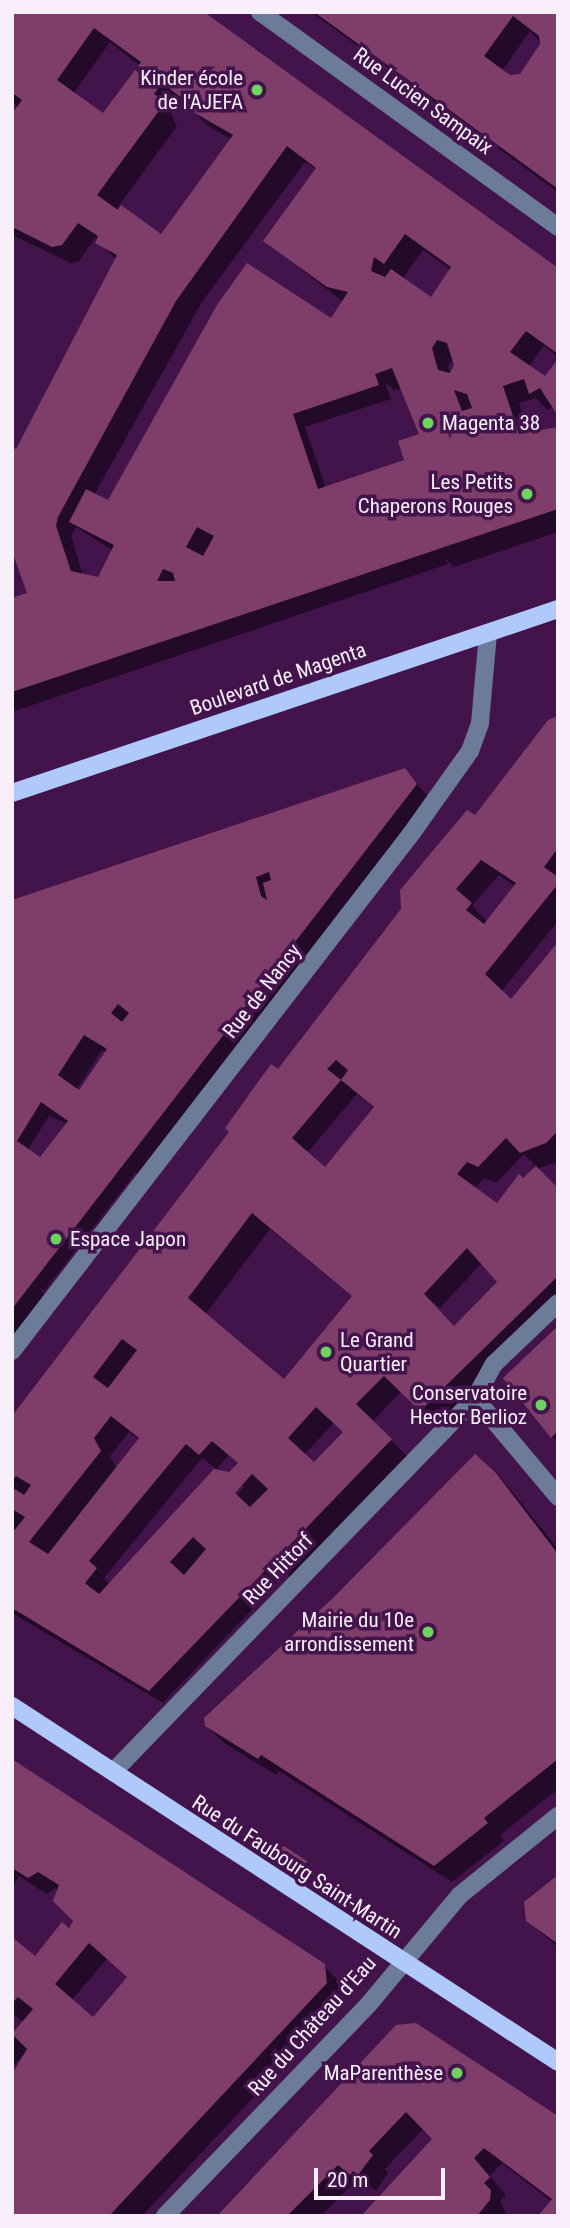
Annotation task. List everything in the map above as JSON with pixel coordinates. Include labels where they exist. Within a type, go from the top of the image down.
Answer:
[{"type":"main road","name":"Boulevard de Magenta","points":[[12,793],[558,609]]},
{"type":"main road","name":"Rue du Faubourg Saint-Martin","points":[[12,1706],[400,1962],[558,2062]]},
{"type":"street","name":"Rue Lucien Sampaix","points":[[260,12],[558,228]]},
{"type":"street","name":"Rue de Nancy","points":[[12,1351],[411,834],[470,751],[480,723],[488,633]]},
{"type":"street","name":"Rue Hittorf","points":[[113,1772],[475,1398],[494,1364],[558,1303]]},
{"type":"street","points":[[475,1398],[558,1497]]},
{"type":"street","name":"Rue du Château d'Eau","points":[[165,2216],[368,2005],[400,1962],[460,1895],[558,1816]]},
{"type":"building","points":[[12,12],[204,12],[558,268],[558,354],[526,331],[510,352],[545,376],[558,359],[558,416],[540,388],[529,394],[524,379],[503,386],[519,434],[558,427],[558,509],[12,692],[12,598],[27,593],[12,551],[12,447],[16,449],[117,255],[95,243],[98,236],[78,223],[62,245],[52,247],[12,227],[12,114],[22,100],[12,93]],"holes":[[[94,28],[141,62],[138,66],[150,75],[147,79],[135,70],[103,113],[57,80]],[[162,83],[191,105],[188,109],[233,135],[161,234],[121,205],[118,210],[97,195],[161,108],[160,98],[154,94]],[[287,146],[316,168],[263,241],[327,287],[348,292],[331,318],[247,263],[217,305],[108,500],[86,489],[69,522],[114,545],[98,577],[71,571],[56,526],[58,517],[176,301]],[[405,234],[451,267],[431,297],[391,269],[385,277],[371,271],[374,257],[384,264]],[[437,340],[447,343],[454,365],[450,373],[438,370],[432,348]],[[392,368],[419,434],[398,441],[404,460],[318,489],[293,414],[379,385],[375,374]],[[454,390],[467,394],[472,408],[462,411]],[[197,527],[214,536],[203,556],[186,547]],[[163,569],[173,573],[175,581],[157,581]]]},
{"type":"building","points":[[314,12],[558,12],[558,189]],"holes":[[[513,16],[539,36],[540,44],[520,74],[510,75],[484,56]]]},
{"type":"building","points":[[558,716],[558,848],[544,867],[558,877],[558,884],[485,974],[511,999],[558,942],[558,1131],[546,1143],[520,1153],[506,1138],[478,1167],[467,1162],[457,1174],[497,1203],[519,1174],[523,1178],[536,1166],[558,1188],[558,1276],[420,1411],[384,1376],[356,1404],[392,1439],[149,1691],[12,1608],[12,1533],[25,1517],[12,1509],[12,1492],[15,1489],[24,1495],[31,1485],[16,1476],[12,1480],[12,1416],[229,1132],[225,1128],[271,1064],[278,1069],[401,909],[400,890],[467,810],[475,815],[548,720]],"holes":[[[481,860],[516,883],[484,924],[466,910],[472,903],[456,889]],[[336,1060],[348,1070],[341,1080],[327,1069]],[[341,1080],[374,1107],[325,1167],[292,1138]],[[252,1213],[352,1296],[284,1379],[188,1298]],[[467,1248],[497,1282],[454,1326],[424,1294]],[[122,1339],[137,1350],[108,1388],[93,1377]],[[316,1407],[343,1432],[314,1462],[288,1438]],[[111,1416],[139,1438],[48,1554],[29,1542],[101,1451],[94,1438]],[[212,1441],[238,1463],[229,1472],[214,1469],[99,1594],[85,1583],[97,1568],[89,1561],[186,1444],[199,1455]],[[252,1474],[268,1489],[250,1507],[235,1493]],[[193,1537],[206,1549],[184,1575],[170,1562]]]},
{"type":"building","points":[[405,768],[417,784],[12,1309],[12,900]],"holes":[[[269,872],[271,880],[263,883],[267,900],[261,896],[256,877]],[[118,1004],[129,1013],[122,1022],[111,1013]],[[84,1035],[107,1049],[79,1090],[58,1075]],[[41,1102],[68,1121],[40,1157],[17,1141]]]},
{"type":"building","name":"Conservatoire Hector Berlioz","points":[[558,1326],[558,1431],[551,1438],[503,1378]]},
{"type":"building","name":"Mairie du 10e arrondissement","points":[[475,1454],[496,1473],[558,1554],[558,1759],[484,1818],[488,1823],[434,1866],[261,1755],[258,1759],[205,1726],[204,1718],[334,1597]]},
{"type":"building","points":[[12,1759],[325,1964],[327,1983],[109,2216],[12,2216],[12,2074],[27,2049],[12,2034],[33,2009],[18,1997],[12,2003],[12,1937],[35,1956],[62,1922],[69,1928],[73,1921],[53,1901],[59,1885],[38,1872],[28,1878],[12,1868]],"holes":[[[89,1943],[127,1977],[93,2017],[55,1984]]]},
{"type":"building","points":[[284,1846],[308,1862],[296,1869],[273,1853]]},
{"type":"building","points":[[558,1875],[558,1944],[526,1921],[524,1902]]},
{"type":"building","points":[[416,2023],[558,2116],[558,2216],[538,2216],[552,2199],[484,2148],[474,2158],[490,2177],[484,2183],[491,2190],[490,2200],[477,2216],[361,2216],[432,2139],[406,2112],[369,2151],[373,2155],[358,2175],[353,2171],[350,2175],[338,2165],[287,2216],[217,2216],[396,2025]]},
{"type":"place","name":"Kinder école de l'AJEFA","points":[[257,90]]},
{"type":"place","name":"Magenta 38","points":[[428,423]]},
{"type":"place","name":"Les Petits Chaperons Rouges","points":[[527,494]]},
{"type":"place","name":"Espace Japon","points":[[56,1239]]},
{"type":"place","name":"Le Grand Quartier","points":[[326,1352]]},
{"type":"place","name":"Conservatoire Hector Berlioz","points":[[541,1405]]},
{"type":"place","name":"Mairie du 10e arrondissement","points":[[428,1632]]},
{"type":"place","name":"MaParenthèse","points":[[457,2073]]}]
